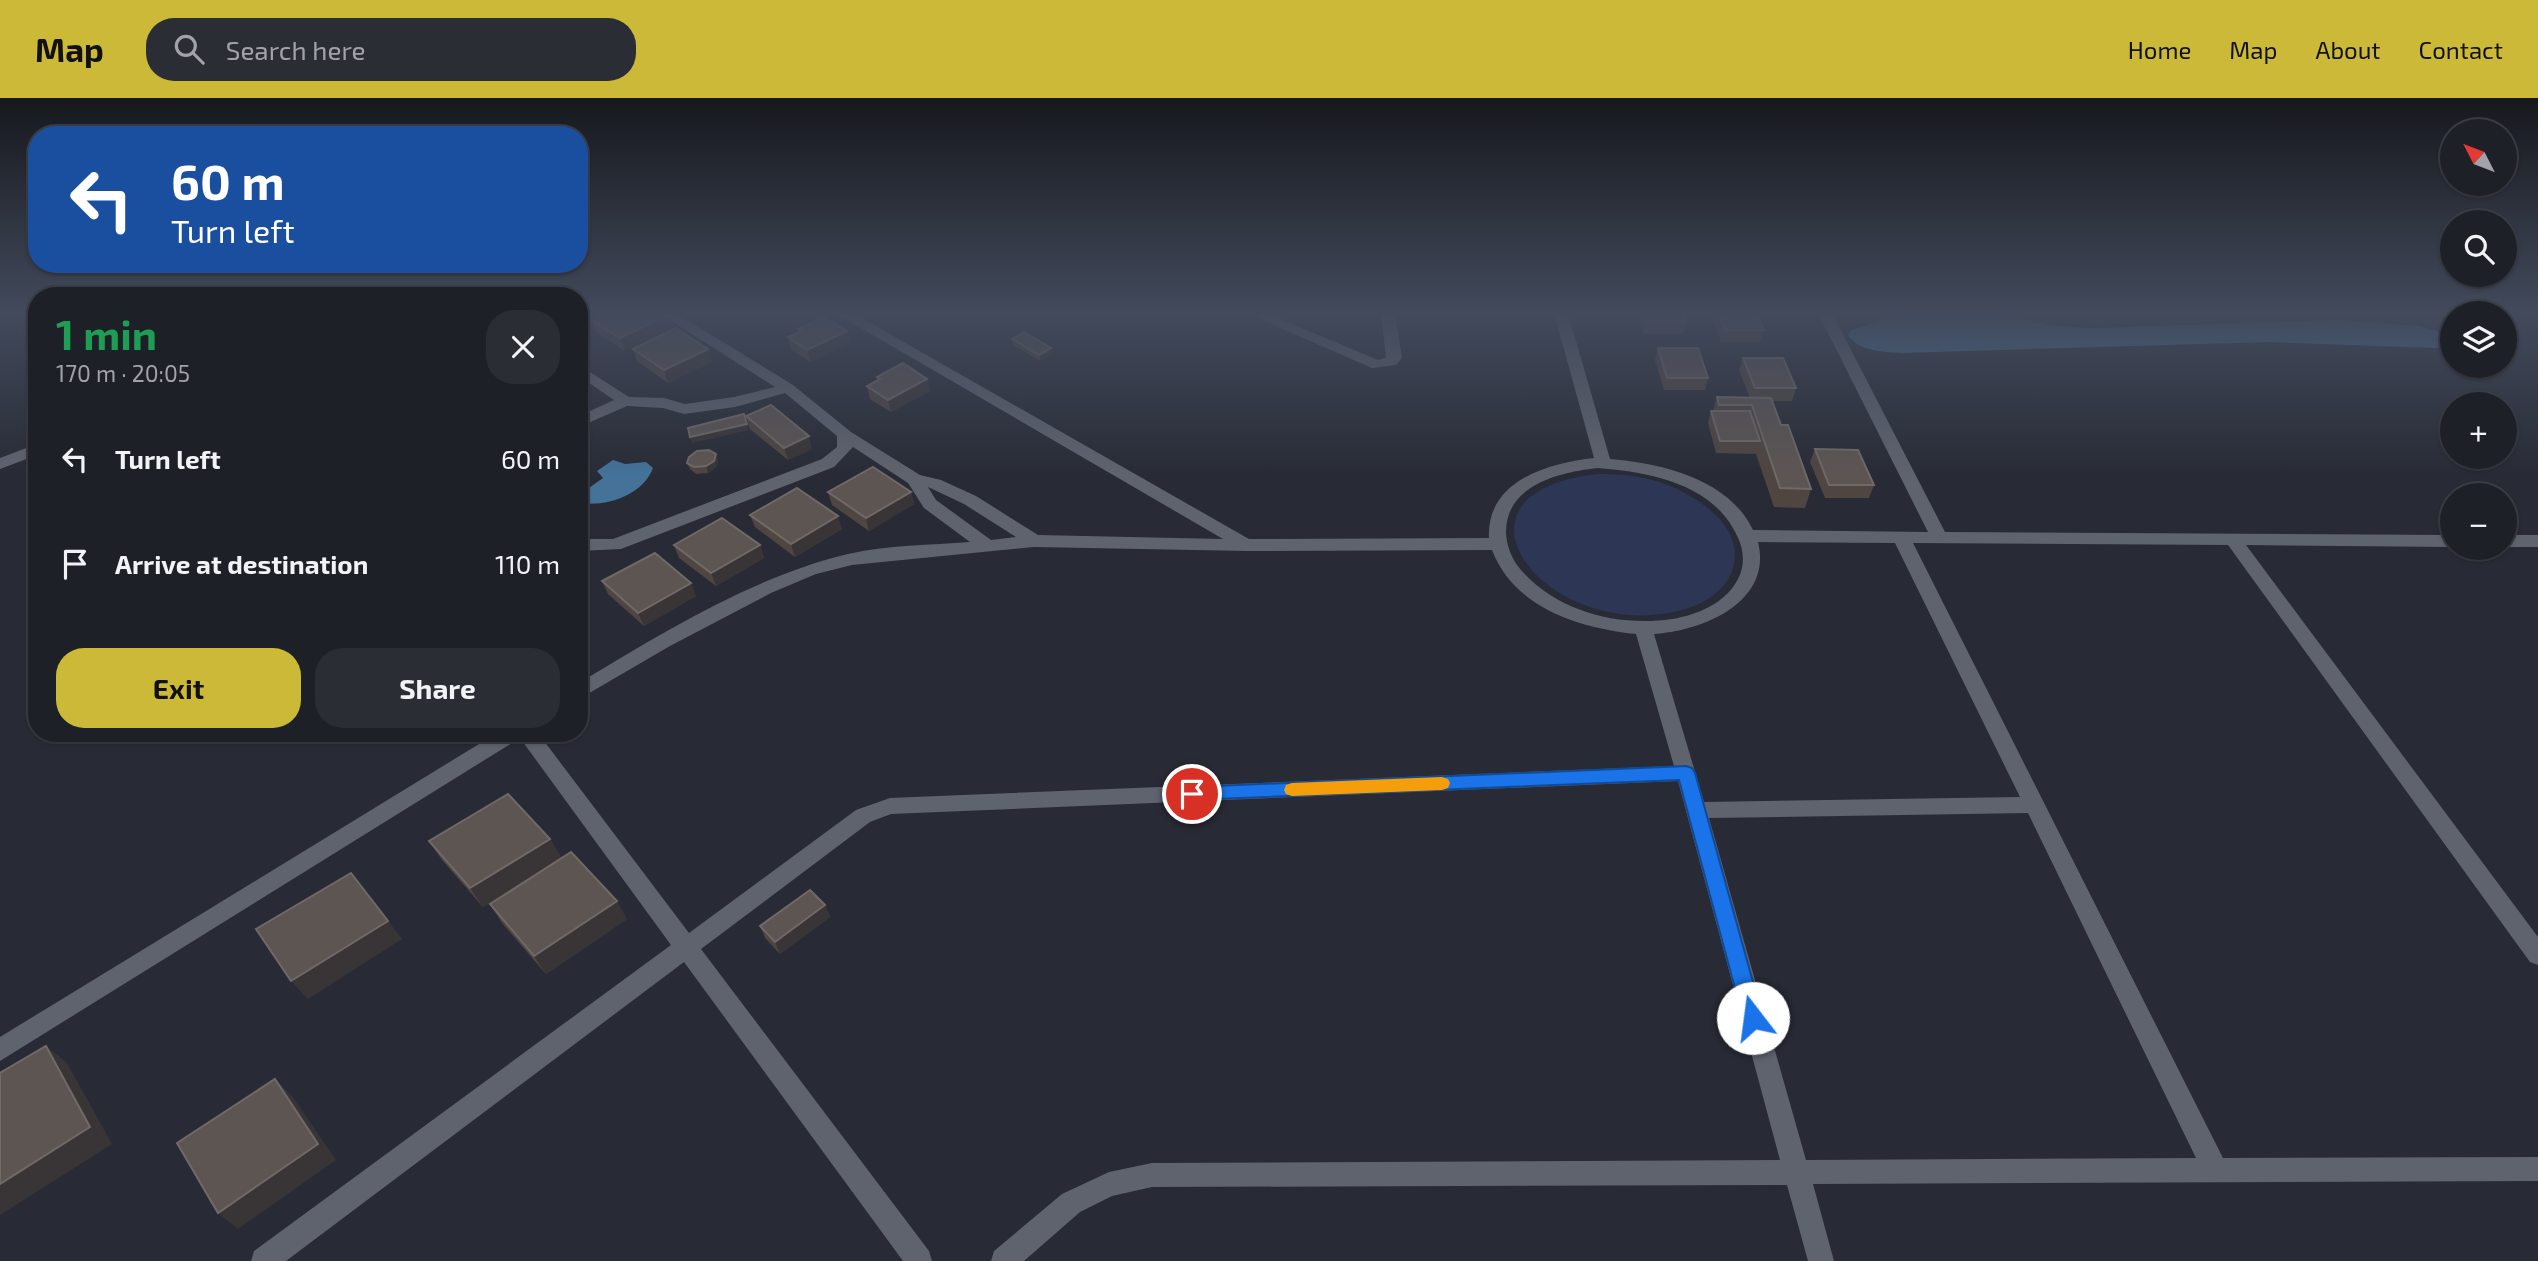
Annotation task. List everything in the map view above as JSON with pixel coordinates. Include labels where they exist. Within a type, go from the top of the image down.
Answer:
[{"type":"street","points":[[754,367],[788,388],[845,435],[914,479],[935,484],[970,500],[1034,541]]},
{"type":"street","points":[[937,367],[1247,545]]},
{"type":"street","points":[[1577,367],[1603,463]]},
{"type":"street","points":[[1853,367],[1939,537]]},
{"type":"street","points":[[588,375],[625,401]]},
{"type":"street","points":[[588,418],[625,401],[664,403],[684,409],[735,402],[788,388]]},
{"type":"street","points":[[588,545],[615,545],[828,463],[845,449],[845,435]]},
{"type":"street","points":[[0,464],[28,453]]},
{"type":"street","points":[[1603,463],[1660,471],[1698,487],[1728,509],[1747,537],[1752,565],[1748,579],[1728,603],[1695,620],[1643,627],[1605,623],[1582,617],[1542,598],[1513,572],[1498,544],[1499,516],[1505,503],[1521,487],[1559,468],[1603,463]]},
{"type":"street","points":[[914,479],[930,504],[987,545]]},
{"type":"street","points":[[1747,537],[2440,541]]},
{"type":"street","points":[[1902,539],[2216,1171]]},
{"type":"street","points":[[2233,540],[2538,955]]},
{"type":"street","points":[[588,687],[714,614],[810,570],[852,559],[1034,541],[1247,545],[1498,544]]},
{"type":"street","points":[[2517,541],[2538,541]]},
{"type":"street","points":[[1643,627],[1697,810],[1821,1261]]},
{"type":"street","points":[[0,1050],[498,742]]},
{"type":"street","points":[[534,742],[919,1261]]},
{"type":"street","points":[[264,1261],[863,816],[890,806],[1686,773]]},
{"type":"street","points":[[1697,810],[2034,805]]},
{"type":"street","points":[[1004,1261],[1071,1203],[1109,1184],[1152,1175],[2538,1169]]},
{"type":"shaded area","points":[[613,460],[625,464],[646,462],[653,468],[633,492],[612,501],[588,504],[588,489],[603,478],[597,471]]},
{"type":"shaded area","points":[[1598,474],[1627,475],[1656,481],[1699,501],[1712,512],[1731,537],[1735,552],[1730,576],[1720,590],[1690,608],[1633,615],[1588,606],[1551,588],[1526,562],[1514,534],[1520,508],[1547,486]]},
{"type":"building","points":[[895,367],[909,367],[927,379],[888,400],[867,386],[880,379],[877,377]]},
{"type":"building","points":[[1664,367],[1704,367],[1708,378],[1667,378]]},
{"type":"building","points":[[1747,367],[1787,367],[1796,388],[1755,388]]},
{"type":"building","points":[[1717,397],[1771,398],[1781,425],[1788,425],[1811,489],[1780,488],[1752,405],[1719,405]]},
{"type":"building","points":[[771,405],[809,436],[784,448],[746,416]]},
{"type":"building","points":[[1711,411],[1750,411],[1760,441],[1720,441]]},
{"type":"building","points":[[744,414],[747,424],[690,437],[688,428]]},
{"type":"building","points":[[1815,449],[1858,450],[1874,485],[1829,485]]},
{"type":"building","points":[[709,450],[716,454],[714,461],[706,466],[694,467],[687,463],[689,457],[697,451]]},
{"type":"building","points":[[873,467],[911,492],[866,518],[828,492]]},
{"type":"building","points":[[797,488],[838,516],[791,544],[750,515]]},
{"type":"building","points":[[722,518],[760,545],[711,573],[674,545]]},
{"type":"building","points":[[655,553],[691,583],[638,613],[602,581]]},
{"type":"building","points":[[508,794],[550,839],[470,888],[429,841]]},
{"type":"building","points":[[571,852],[617,901],[534,956],[490,904]]},
{"type":"building","points":[[351,873],[388,921],[291,981],[256,929]]},
{"type":"building","points":[[810,890],[825,905],[775,942],[760,926]]},
{"type":"building","points":[[46,1046],[90,1127],[0,1184],[0,1073]]},
{"type":"building","points":[[275,1079],[318,1144],[218,1213],[177,1143]]},
{"type":"slow traffic","points":[[1292,790],[1442,783]]},
{"type":"route","points":[[1192,794],[1686,773],[1753,1018]]}]
